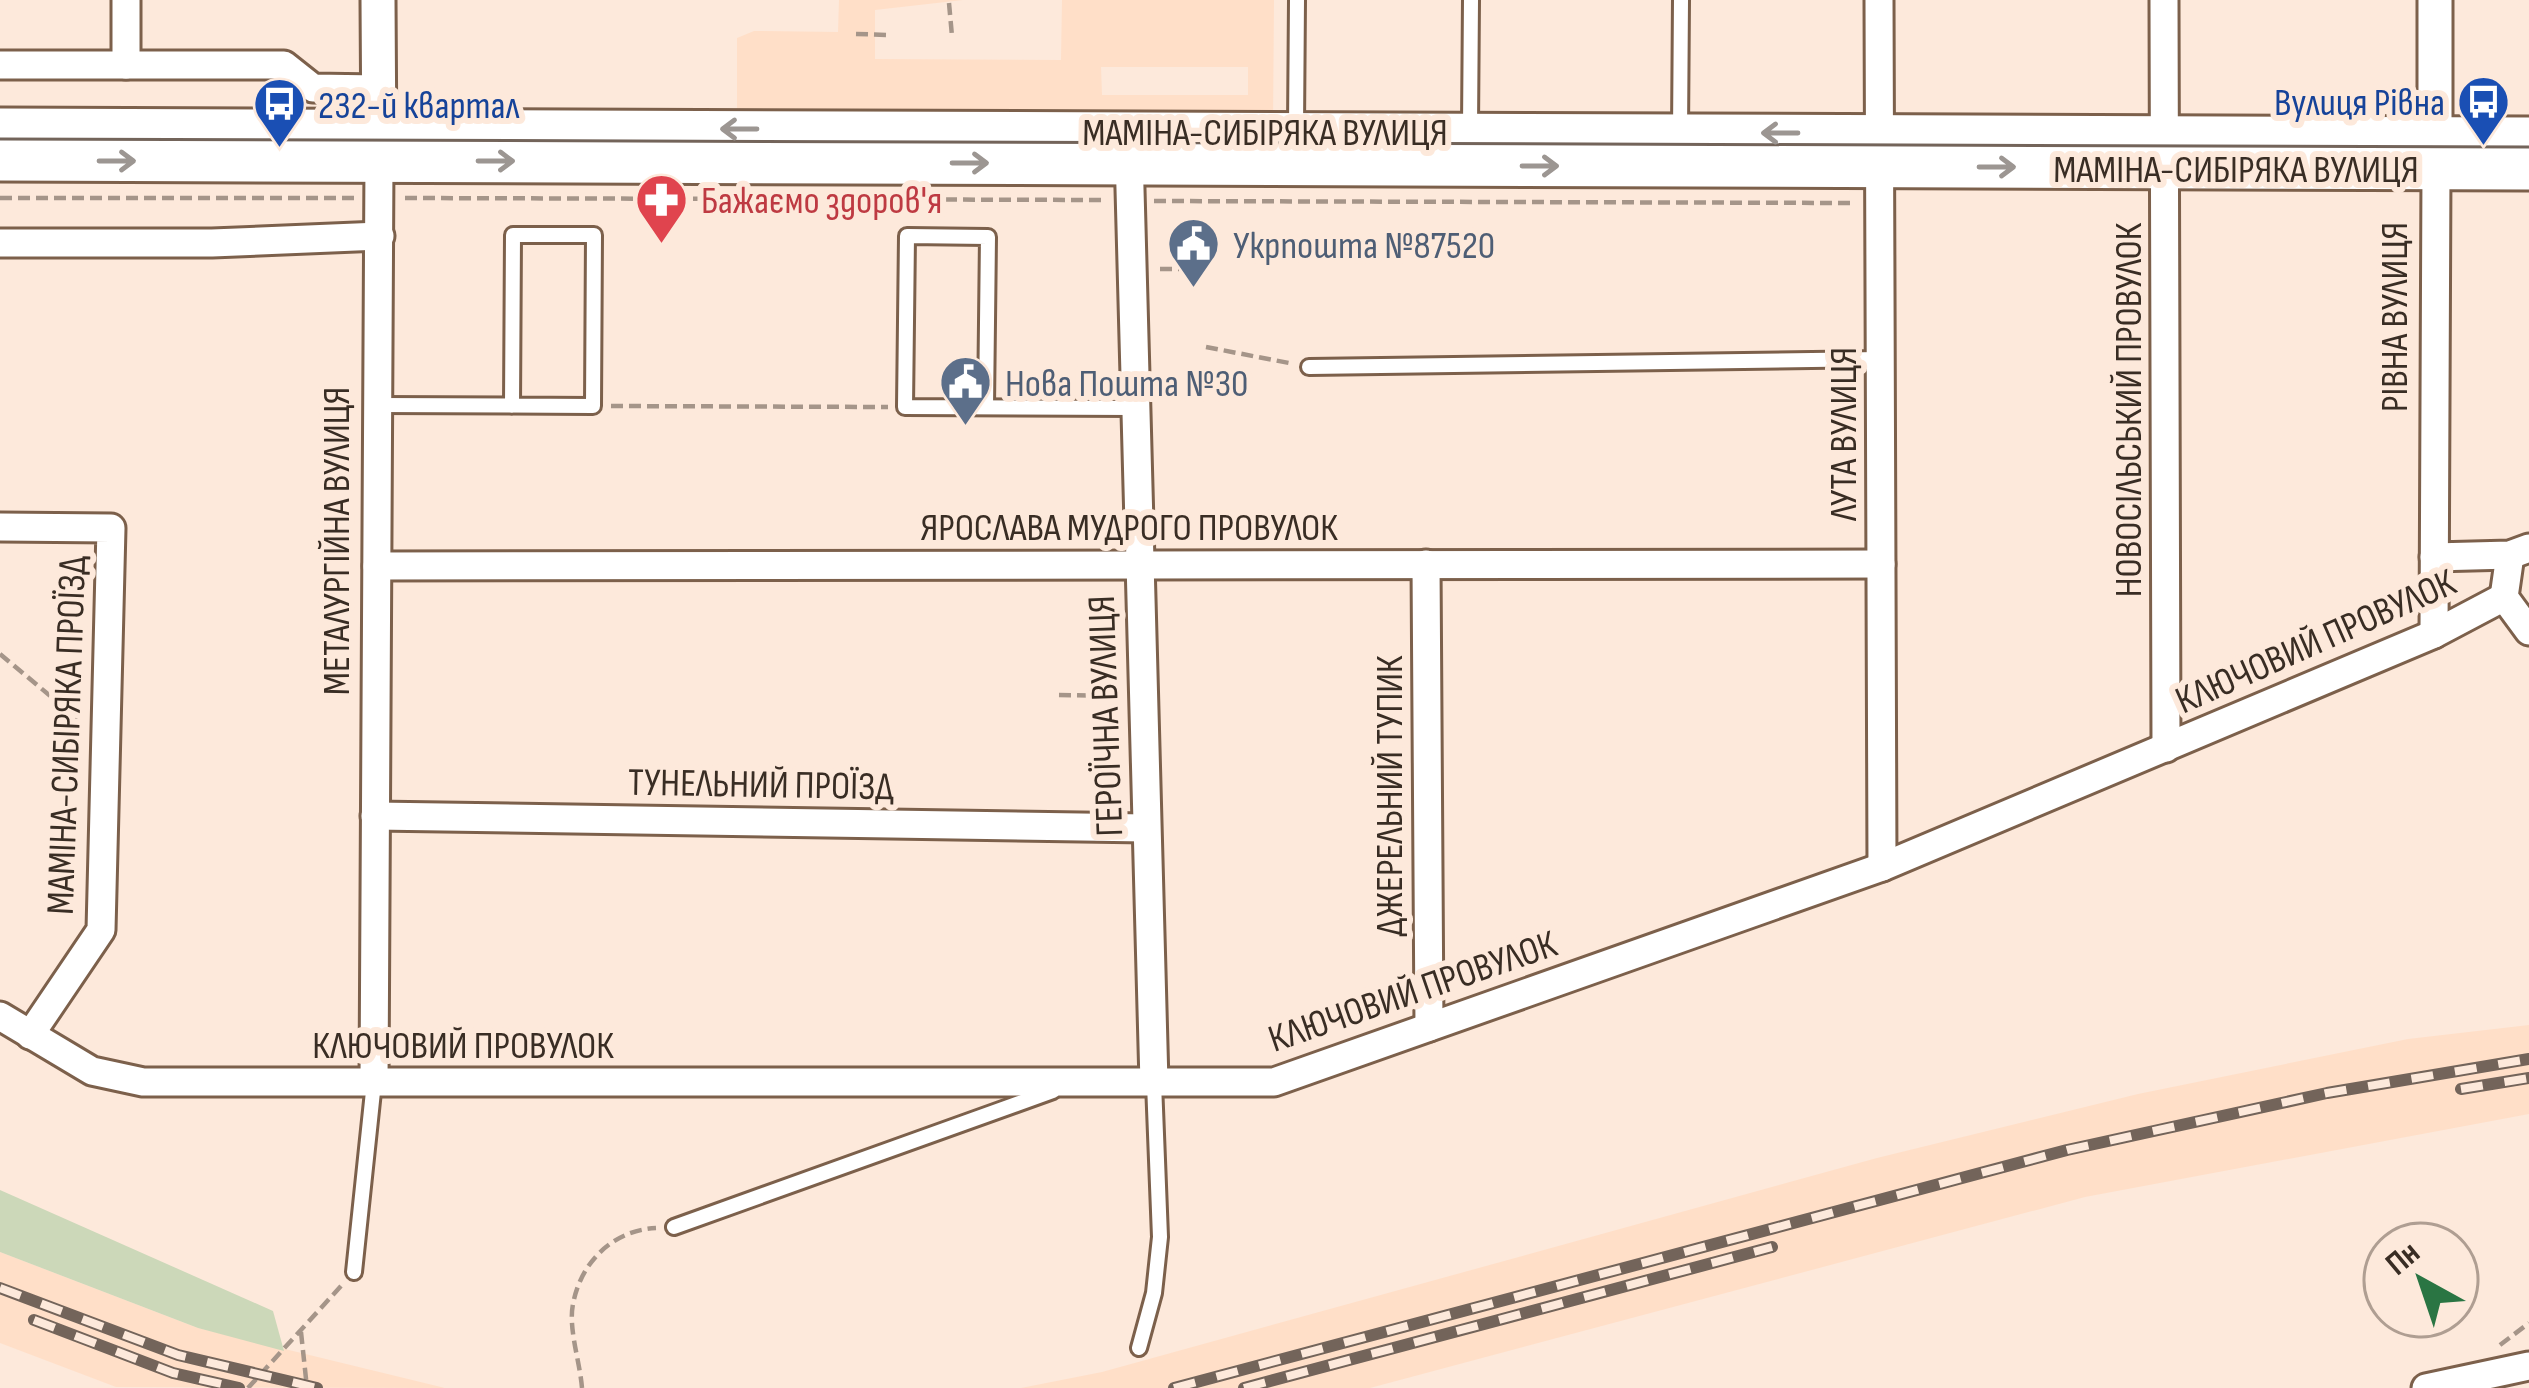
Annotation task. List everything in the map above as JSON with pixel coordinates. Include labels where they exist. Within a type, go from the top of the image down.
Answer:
[{"type":"main road","name":"МАМІНА-СИБІРЯКА ВУЛИЦЯ","points":[[0,161],[379,126]]},
{"type":"main road","name":"МАМІНА-СИБІРЯКА ВУЛИЦЯ","points":[[0,128],[379,126],[1129,147],[2436,153],[2529,170]]},
{"type":"main road","name":"МАМІНА-СИБІРЯКА ВУЛИЦЯ","points":[[2436,153],[2529,136]]},
{"type":"street","points":[[126,0],[126,65]]},
{"type":"street","name":"МЕТАЛУРГІЙНА ВУЛИЦЯ","points":[[374,1082],[378,0]]},
{"type":"street","name":"ЛУТА ВУЛИЦЯ","points":[[1880,0],[1882,867]]},
{"type":"street","name":"НОВОСІЛЬСЬКИЙ ПРОВУЛОК","points":[[2164,0],[2166,748]]},
{"type":"street","name":"РІВНА ВУЛИЦЯ","points":[[2434,0],[2434,634]]},
{"type":"street","points":[[0,65],[284,64],[314,88],[379,126]]},
{"type":"street","name":"ГЕРОЇЧНА ВУЛИЦЯ","points":[[1129,147],[1154,1083]]},
{"type":"street","points":[[0,243],[212,243],[380,236]]},
{"type":"street","name":"МАМІНА-СИБІРЯКА ПРОЇЗД","points":[[0,527],[111,528],[101,930],[30,1035]]},
{"type":"street","points":[[2434,557],[2520,552]]},
{"type":"street","name":"КЛЮЧОВИЙ ПРОВУЛОК","points":[[0,1016],[92,1071],[143,1082],[1274,1082],[1882,867],[2166,748],[2434,634],[2504,598],[2520,552]]},
{"type":"street","name":"ДЖЕРЕЛЬНИЙ ТУПИК","points":[[1426,564],[1429,1027]]},
{"type":"street","name":"ЯРОСЛАВА МУДРОГО ПРОВУЛОК","points":[[377,566],[1881,564]]},
{"type":"street","name":"КЛЮЧОВИЙ ПРОВУЛОК","points":[[2504,598],[2529,632]]},
{"type":"street","name":"ТУНЕЛЬНИЙ ПРОЇЗД","points":[[375,816],[1146,828]]},
{"type":"street","points":[[2426,1388],[2529,1366]]},
{"type":"lane","points":[[1296,148],[1297,0]]},
{"type":"lane","points":[[1470,149],[1471,0]]},
{"type":"lane","points":[[1680,150],[1681,0]]},
{"type":"lane","points":[[378,405],[512,406],[592,406],[594,235],[514,235],[512,406]]},
{"type":"lane","points":[[986,407],[988,237],[907,236],[905,407],[1135,408]]},
{"type":"lane","points":[[1310,367],[1880,359]]},
{"type":"lane","points":[[354,1272],[374,1082]]},
{"type":"lane","points":[[674,1227],[1076,1083]]},
{"type":"lane","points":[[1139,1348],[1154,1293],[1160,1237],[1154,1083]]},
{"type":"path","points":[[949,3],[952,36]]},
{"type":"path","points":[[856,34],[889,35]]},
{"type":"path","points":[[0,198],[356,198]]},
{"type":"path","points":[[1206,347],[1310,367]]},
{"type":"path","points":[[592,406],[905,407]]},
{"type":"path","points":[[0,654],[106,742]]},
{"type":"path","points":[[1059,695],[1143,696]]},
{"type":"path","points":[[582,1388],[572,1306],[590,1261],[603,1247],[635,1229],[674,1227]]},
{"type":"path","points":[[248,1388],[354,1272]]},
{"type":"path","points":[[301,1332],[308,1388]]},
{"type":"shaded area","points":[[839,0],[963,0],[875,10],[875,59],[1061,60],[1062,0],[1274,0],[1273,124],[737,121],[737,38],[754,31],[838,32]],"holes":[[[1101,67],[1248,67],[1248,95],[1102,95]]]},
{"type":"shaded area","points":[[2529,1025],[2529,1114],[2085,1197],[1370,1388],[1021,1388],[1102,1372],[1877,1158],[2138,1094],[2408,1039]]},
{"type":"shaded area","points":[[0,1252],[198,1328],[445,1388],[116,1387],[0,1343]]},
{"type":"green space","points":[[0,1190],[273,1311],[284,1351],[198,1328],[0,1252]]},
{"type":"tram line","points":[[0,139],[2529,147]]},
{"type":"railway","points":[[1174,1388],[2067,1150],[2327,1093],[2529,1059]]},
{"type":"railway","points":[[2461,1089],[2529,1078]]},
{"type":"railway","points":[[1244,1388],[1772,1247]]},
{"type":"railway","points":[[0,1288],[178,1355],[317,1388]]},
{"type":"railway","points":[[34,1320],[173,1373],[239,1388]]},
{"type":"place","name":"Вулиця Рівна","points":[[2484,147]]},
{"type":"place","name":"232-й квартал","points":[[279,150]]},
{"type":"place","name":"Бажаємо здоров'я","points":[[662,245]]},
{"type":"place","name":"Укрпошта №87520","points":[[1194,290]]},
{"type":"place","name":"Нова Пошта №30","points":[[966,428]]}]
